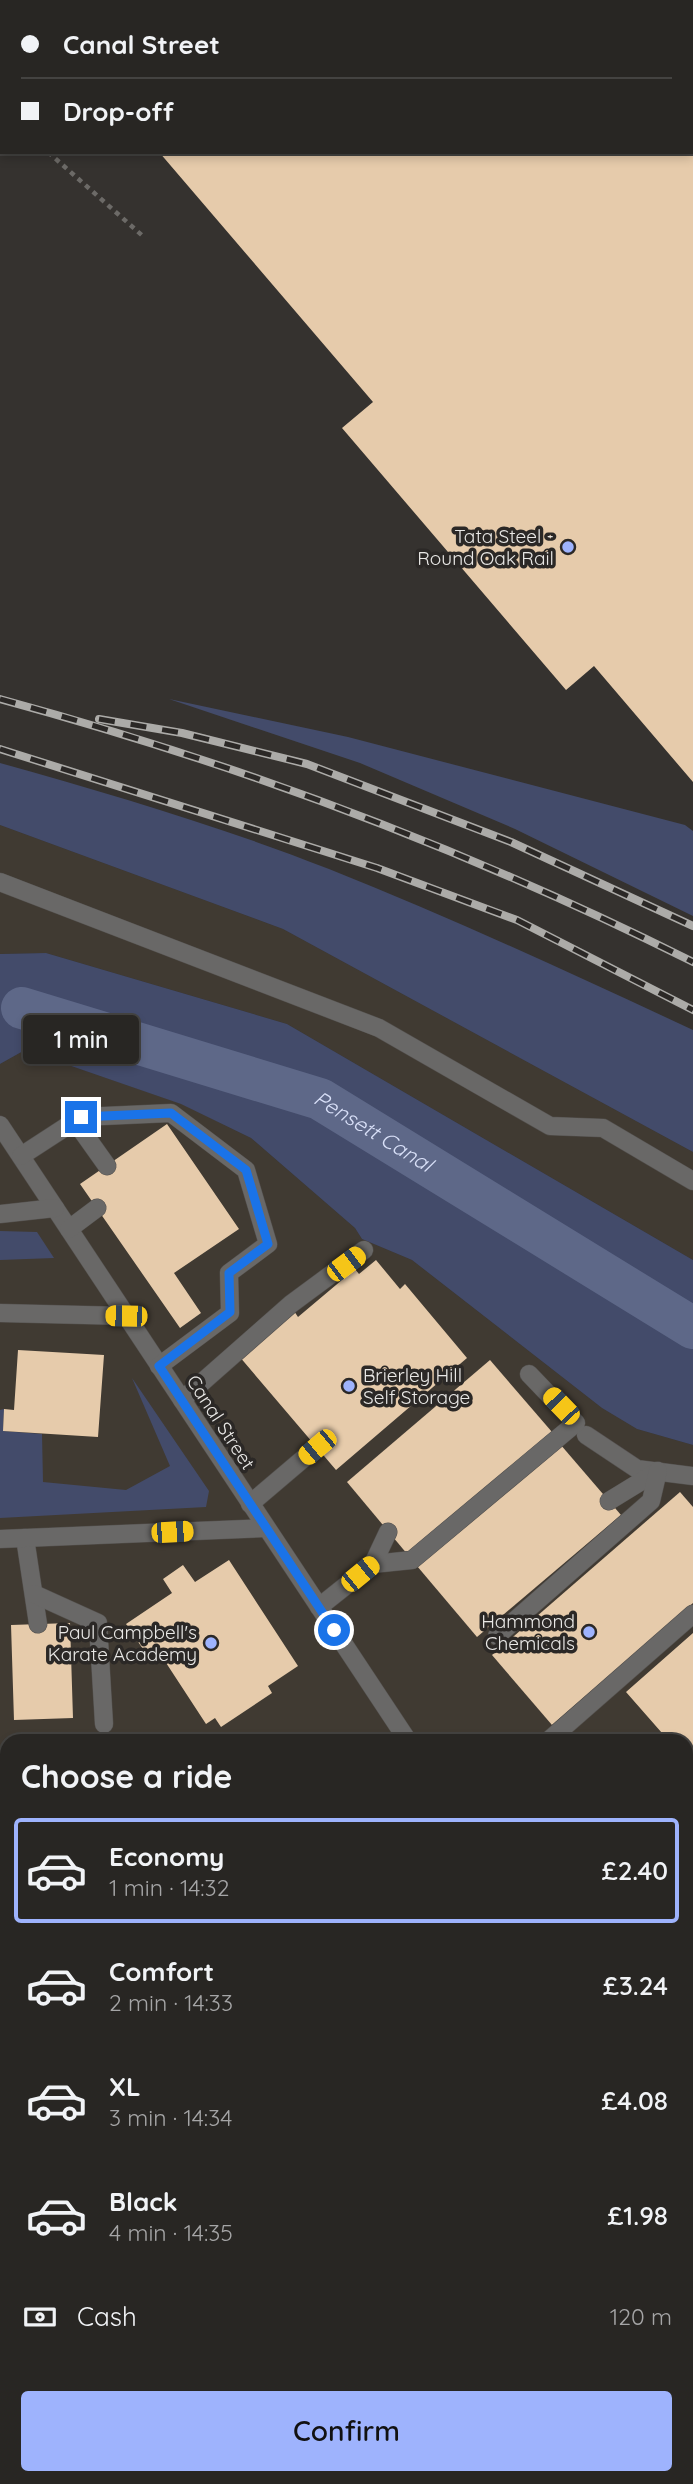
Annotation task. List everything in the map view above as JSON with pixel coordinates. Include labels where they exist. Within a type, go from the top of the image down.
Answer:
[{"type":"street","points":[[0,882],[379,1028],[550,1126],[603,1128],[693,1181]]},
{"type":"street","points":[[21,1156],[81,1117],[171,1113],[246,1170],[268,1244],[229,1273],[230,1312],[159,1366]]},
{"type":"street","points":[[75,1121],[107,1166]]},
{"type":"street","name":"Canal Street","points":[[0,1125],[403,1734]]},
{"type":"street","points":[[0,1214],[55,1208]]},
{"type":"street","points":[[69,1229],[97,1208]]},
{"type":"street","points":[[182,1399],[290,1304],[364,1250]]},
{"type":"street","points":[[0,1313],[126,1316]]},
{"type":"street","points":[[373,1564],[412,1560],[576,1423],[529,1374]]},
{"type":"street","points":[[586,1436],[637,1469],[693,1476]]},
{"type":"street","points":[[250,1504],[317,1447]]},
{"type":"street","points":[[609,1501],[658,1471]]},
{"type":"street","points":[[497,1636],[651,1501],[658,1471]]},
{"type":"street","points":[[0,1539],[266,1528]]},
{"type":"street","points":[[319,1607],[373,1564],[388,1532]]},
{"type":"street","points":[[25,1538],[37,1624]]},
{"type":"street","points":[[34,1594],[98,1623],[104,1724]]},
{"type":"street","points":[[556,1734],[691,1613]]},
{"type":"path","points":[[50,154],[145,238]]},
{"type":"shaded area","points":[[169,699],[348,737],[685,825],[693,831],[693,916],[515,829],[360,763]]},
{"type":"shaded area","points":[[0,763],[166,812],[329,869],[558,967],[693,1030],[693,1152],[283,929],[0,825]]},
{"type":"shaded area","points":[[0,825],[283,929],[693,1152],[693,1260],[287,1024],[46,953],[0,954]]},
{"type":"shaded area","points":[[46,953],[287,1024],[693,1260],[693,1445],[637,1429],[602,1408],[412,1260],[362,1239],[355,1228],[251,1138],[181,1104],[25,1050],[0,1064],[0,954]]},
{"type":"shaded area","points":[[25,1050],[182,1104],[251,1138],[355,1228],[362,1239],[412,1260],[602,1408],[637,1429],[693,1445],[693,1734],[0,1734],[0,1064]]},
{"type":"shaded area","points":[[0,1231],[37,1232],[54,1258],[0,1260]]},
{"type":"shaded area","points":[[132,1378],[209,1491],[206,1507],[0,1518],[0,1410],[4,1409],[3,1431],[42,1434],[43,1482],[126,1490],[170,1466]]},
{"type":"building","name":"Tata Steel - Round Oak Rail","points":[[161,154],[693,154],[693,782],[594,666],[566,690],[342,428],[373,402]]},
{"type":"building","points":[[167,1124],[239,1229],[174,1273],[201,1313],[180,1328],[80,1184]]},
{"type":"building","name":"Brierley Hill Self Storage","points":[[376,1260],[400,1289],[405,1284],[467,1358],[336,1470],[239,1356],[294,1311],[298,1317],[355,1269],[359,1274]]},
{"type":"building","points":[[18,1350],[104,1355],[98,1437],[3,1431],[4,1409],[14,1410]]},
{"type":"building","points":[[490,1360],[552,1432],[408,1555],[347,1482]]},
{"type":"building","name":"Hammond Chemicals","points":[[560,1444],[621,1515],[477,1637],[417,1566]]},
{"type":"building","name":"Hammond Chemicals","points":[[680,1492],[693,1507],[693,1603],[552,1725],[492,1655]]},
{"type":"building","name":"Paul Campbell's Karate Academy","points":[[229,1560],[298,1666],[268,1686],[272,1693],[221,1727],[215,1718],[206,1724],[157,1649],[147,1655],[126,1624],[172,1593],[163,1579],[183,1565],[195,1582]]},
{"type":"building","points":[[70,1623],[73,1718],[14,1720],[11,1625]]},
{"type":"building","points":[[693,1633],[693,1734],[663,1734],[626,1692]]},
{"type":"waterway","name":"Pensett Canal","points":[[22,1008],[320,1099],[693,1328]]},
{"type":"railway","points":[[0,699],[178,752],[353,813],[525,883],[693,962]]},
{"type":"railway","points":[[99,719],[182,733],[307,764],[511,842],[693,926]]},
{"type":"railway","points":[[0,749],[377,868],[517,920],[693,1010]]},
{"type":"place","name":"Tata Steel - Round Oak Rail","points":[[568,547]]},
{"type":"place","name":"Brierley Hill Self Storage","points":[[349,1386]]},
{"type":"place","name":"Hammond Chemicals","points":[[589,1632]]},
{"type":"place","name":"Paul Campbell's Karate Academy","points":[[211,1643]]},
{"type":"route","points":[[81,1117],[171,1113],[246,1170],[268,1244],[229,1273],[230,1312],[159,1366],[334,1630]]}]
